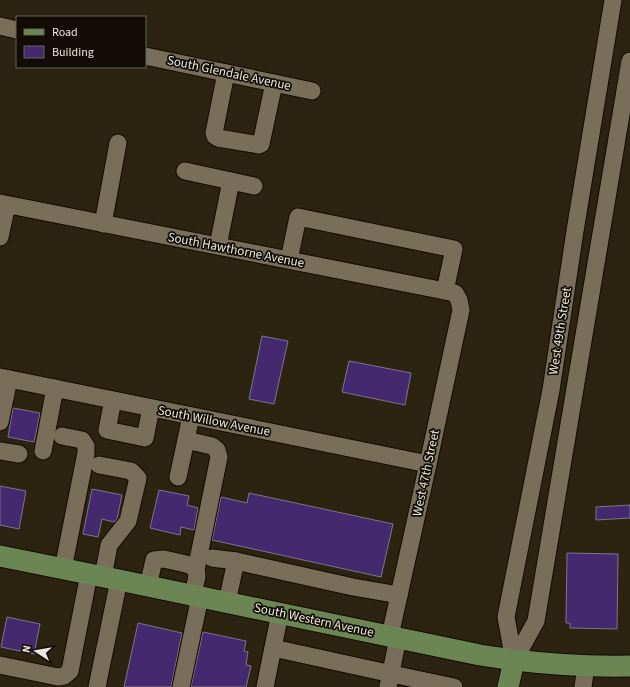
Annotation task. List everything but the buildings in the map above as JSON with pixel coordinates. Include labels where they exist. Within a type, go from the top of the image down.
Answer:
[{"type":"main road","name":"South Western Avenue","points":[[0,556],[514,661],[586,666],[630,666]]},
{"type":"main road","name":"West 49th Street","points":[[508,687],[514,661]]},
{"type":"street","name":"West 49th Street","points":[[514,661],[506,617],[551,390],[575,231],[613,0]]},
{"type":"street","points":[[0,26],[16,30]]},
{"type":"street","name":"South Glendale Avenue","points":[[146,56],[312,90]]},
{"type":"street","name":"West 49th Street","points":[[514,661],[536,622],[630,61]]},
{"type":"street","points":[[226,73],[214,134],[218,138],[259,145],[261,144],[274,83]]},
{"type":"street","points":[[103,224],[118,143]]},
{"type":"street","points":[[185,171],[254,186]]},
{"type":"street","points":[[218,246],[231,181]]},
{"type":"street","points":[[0,237],[3,204]]},
{"type":"street","name":"South Hawthorne Avenue","points":[[3,204],[455,293],[459,300],[461,310]]},
{"type":"street","points":[[289,260],[298,217],[454,249],[445,291]]},
{"type":"street","name":"West 47th Street","points":[[389,681],[399,595],[461,310]]},
{"type":"street","points":[[0,422],[4,378]]},
{"type":"street","name":"South Willow Avenue","points":[[4,378],[428,464]]},
{"type":"street","points":[[43,451],[55,388]]},
{"type":"street","points":[[113,400],[107,430],[145,438],[152,408]]},
{"type":"street","points":[[178,477],[191,416]]},
{"type":"street","points":[[62,436],[82,440],[86,446],[86,453],[62,569]]},
{"type":"street","points":[[181,687],[196,596],[196,570],[219,457],[217,450],[212,446],[186,440]]},
{"type":"street","points":[[0,450],[19,454]]},
{"type":"street","points":[[97,687],[104,577],[109,545],[128,521],[138,478],[131,471],[99,465]]},
{"type":"street","points":[[212,558],[236,561],[353,587],[399,595]]},
{"type":"street","points":[[148,586],[154,560],[164,559],[190,565],[196,570]]},
{"type":"street","points":[[227,602],[236,561]]},
{"type":"street","points":[[0,665],[58,677],[64,676],[70,671],[104,577]]},
{"type":"street","points":[[265,687],[280,613]]},
{"type":"street","points":[[273,648],[334,661],[389,681],[454,687]]},
{"type":"street","points":[[584,687],[586,666]]}]
